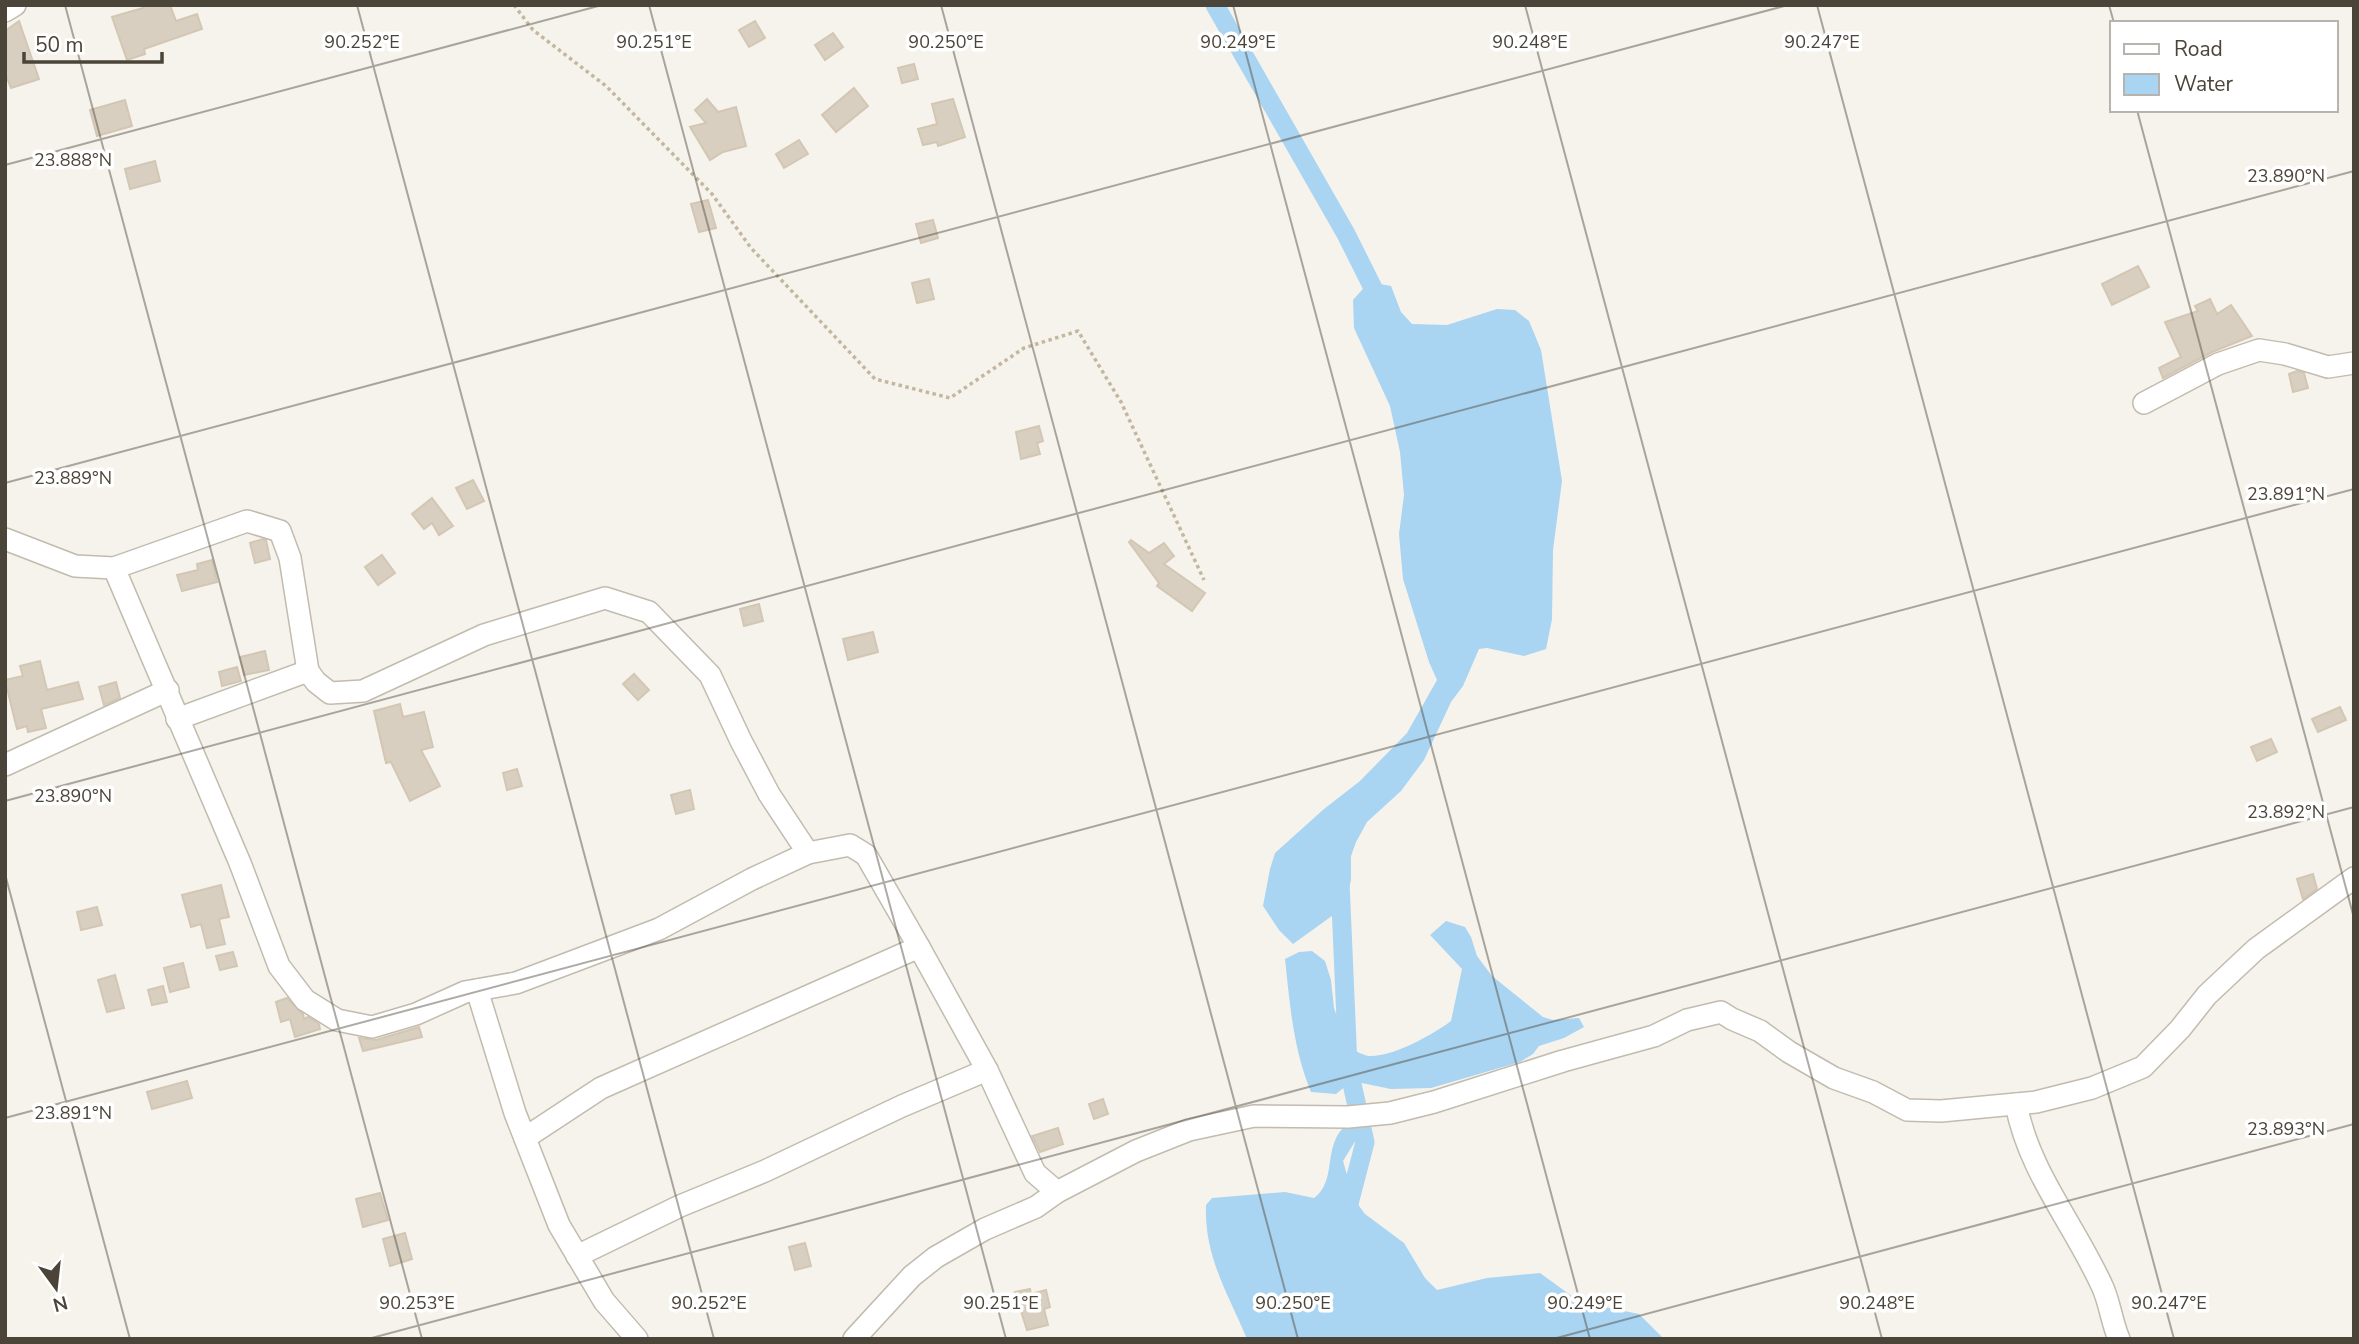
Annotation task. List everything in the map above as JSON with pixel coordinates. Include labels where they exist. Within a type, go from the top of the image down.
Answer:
[{"type":"street","points":[[5,11],[15,5]]},
{"type":"street","points":[[2144,403],[2218,364],[2259,350],[2285,354],[2328,367],[2354,363]]},
{"type":"street","points":[[5,539],[75,566],[114,568],[247,521],[280,531],[290,558],[308,671],[316,682],[330,693],[363,691],[484,635],[605,598],[649,612],[710,674],[769,794],[808,853]]},
{"type":"street","points":[[114,568],[240,863],[279,967],[305,1000],[337,1020],[372,1027],[416,1014],[465,992],[516,983],[659,929],[752,879],[808,853],[850,845],[866,855],[919,947],[987,1070],[1035,1173],[1058,1192]]},
{"type":"street","points":[[177,719],[308,671]]},
{"type":"street","points":[[5,765],[168,690]]},
{"type":"street","points":[[854,1339],[912,1276],[936,1257],[985,1229],[1036,1207],[1058,1192],[1136,1150],[1189,1130],[1254,1116],[1348,1117],[1390,1112],[1446,1099],[1563,1061],[1654,1036],[1686,1020],[1720,1012],[1760,1031],[1789,1052],[1834,1078],[1872,1091],[1907,1110],[1941,1111],[2036,1102],[2092,1088],[2143,1067],[2180,1029],[2207,995],[2256,949],[2354,878]]},
{"type":"street","points":[[525,1138],[601,1088],[919,947]]},
{"type":"street","points":[[477,990],[515,1113],[559,1225],[604,1301],[637,1339]]},
{"type":"street","points":[[577,1256],[680,1206],[765,1171],[902,1106],[987,1070]]},
{"type":"street","points":[[2016,1104],[2031,1157],[2103,1289],[2119,1339]]},
{"type":"path","points":[[514,5],[533,30],[606,86],[712,194],[751,248],[875,379],[950,398],[1024,348],[1078,331],[1121,402],[1205,580]]},
{"type":"water","points":[[1369,282],[1391,286],[1401,312],[1412,324],[1447,325],[1497,309],[1515,310],[1529,321],[1541,350],[1562,481],[1553,550],[1552,619],[1546,649],[1524,656],[1487,648],[1479,649],[1424,760],[1401,791],[1367,822],[1356,842],[1351,856],[1351,880],[1347,898],[1336,913],[1293,944],[1279,930],[1263,906],[1275,853],[1360,781],[1407,733],[1437,680],[1403,579],[1399,534],[1404,495],[1400,452],[1390,406],[1354,328],[1353,300]]},
{"type":"water","points":[[1446,921],[1465,927],[1477,956],[1492,976],[1543,1017],[1553,1020],[1579,1018],[1584,1027],[1564,1038],[1539,1046],[1533,1054],[1520,1062],[1431,1088],[1391,1089],[1352,1081],[1336,1094],[1311,1092],[1296,1043],[1285,959],[1299,952],[1312,951],[1325,961],[1331,980],[1334,1008],[1348,1047],[1369,1056],[1389,1053],[1423,1038],[1451,1021],[1462,969],[1430,935]]},
{"type":"water","points":[[1353,1127],[1359,1135],[1343,1161],[1354,1199],[1365,1214],[1404,1243],[1425,1278],[1437,1290],[1487,1278],[1540,1273],[1580,1302],[1639,1314],[1664,1339],[1247,1339],[1213,1258],[1206,1224],[1206,1205],[1212,1198],[1285,1192],[1314,1198],[1325,1183],[1337,1136],[1343,1128]]},
{"type":"building","points":[[143,5],[170,5],[176,21],[197,14],[202,29],[144,49],[145,54],[127,60],[112,17],[143,8]]},
{"type":"building","points":[[19,21],[39,79],[11,88],[5,73],[5,31]]},
{"type":"building","points":[[755,21],[765,38],[749,47],[739,30]]},
{"type":"building","points":[[833,33],[843,47],[825,60],[815,45]]},
{"type":"building","points":[[914,64],[918,79],[902,83],[898,68]]},
{"type":"building","points":[[854,88],[868,106],[836,132],[822,115]]},
{"type":"building","points":[[707,99],[718,112],[736,107],[746,146],[723,152],[710,160],[690,127],[706,123],[695,110]]},
{"type":"building","points":[[953,99],[965,137],[938,146],[937,142],[923,145],[918,129],[937,124],[932,104]]},
{"type":"building","points":[[125,100],[132,126],[97,136],[90,110]]},
{"type":"building","points":[[799,140],[808,154],[784,168],[776,154]]},
{"type":"building","points":[[155,161],[160,181],[130,189],[125,169]]},
{"type":"building","points":[[708,200],[716,228],[699,232],[691,204]]},
{"type":"building","points":[[933,220],[938,238],[921,243],[916,224]]},
{"type":"building","points":[[2138,266],[2149,287],[2112,305],[2102,284]]},
{"type":"building","points":[[929,279],[934,299],[917,303],[912,283]]},
{"type":"building","points":[[2210,299],[2217,314],[2231,305],[2252,336],[2212,352],[2163,378],[2159,368],[2181,357],[2165,322],[2198,311],[2195,306]]},
{"type":"building","points":[[2297,371],[2304,373],[2308,388],[2293,392],[2289,374]]},
{"type":"building","points":[[1039,426],[1043,441],[1037,443],[1040,454],[1021,459],[1016,432]]},
{"type":"building","points":[[473,480],[484,501],[467,509],[456,488]]},
{"type":"building","points":[[432,498],[453,526],[439,535],[432,523],[424,529],[412,514]]},
{"type":"building","points":[[266,540],[270,559],[255,563],[250,543]]},
{"type":"building","points":[[1131,540],[1149,553],[1164,543],[1174,556],[1164,564],[1205,593],[1192,611],[1157,586],[1159,583],[1129,542]]},
{"type":"building","points":[[382,555],[395,573],[378,585],[365,567]]},
{"type":"building","points":[[212,560],[217,582],[182,591],[177,575],[198,570],[197,564]]},
{"type":"building","points":[[759,604],[763,621],[744,626],[740,609]]},
{"type":"building","points":[[873,632],[878,652],[848,660],[843,639]]},
{"type":"building","points":[[265,651],[269,670],[244,675],[240,657]]},
{"type":"building","points":[[40,661],[47,690],[78,682],[83,699],[41,709],[46,728],[28,732],[27,726],[17,729],[5,680],[23,676],[20,666]]},
{"type":"building","points":[[237,667],[241,681],[222,686],[219,672]]},
{"type":"building","points":[[634,674],[649,690],[638,700],[623,684]]},
{"type":"building","points":[[116,682],[120,698],[104,705],[99,687]]},
{"type":"building","points":[[400,704],[403,717],[424,712],[433,747],[421,750],[440,786],[410,801],[391,762],[386,763],[374,711]]},
{"type":"building","points":[[2340,707],[2346,720],[2318,732],[2312,719]]},
{"type":"building","points":[[2271,739],[2277,752],[2257,761],[2251,747]]},
{"type":"building","points":[[517,769],[522,786],[507,790],[503,773]]},
{"type":"building","points":[[690,790],[694,809],[676,814],[671,795]]},
{"type":"building","points":[[2313,874],[2317,889],[2303,899],[2297,879]]},
{"type":"building","points":[[221,885],[229,917],[219,919],[225,944],[207,948],[201,924],[191,927],[182,895]]},
{"type":"building","points":[[97,907],[102,925],[81,930],[77,912]]},
{"type":"building","points":[[233,952],[237,966],[220,970],[216,956]]},
{"type":"building","points":[[183,963],[189,987],[170,992],[164,968]]},
{"type":"building","points":[[115,975],[124,1008],[107,1012],[98,980]]},
{"type":"building","points":[[163,986],[167,1002],[152,1005],[148,990]]},
{"type":"building","points":[[287,998],[303,1014],[304,1019],[308,1017],[319,1024],[320,1029],[295,1037],[290,1019],[281,1022],[276,1002]]},
{"type":"building","points":[[419,1027],[422,1037],[363,1051],[359,1038],[376,1040]]},
{"type":"building","points":[[187,1081],[192,1098],[152,1109],[147,1092]]},
{"type":"building","points":[[1103,1099],[1108,1114],[1094,1119],[1089,1104]]},
{"type":"building","points":[[1058,1128],[1063,1144],[1040,1152],[1032,1136]]},
{"type":"building","points":[[380,1193],[388,1220],[363,1227],[356,1199]]},
{"type":"building","points":[[405,1233],[412,1259],[390,1266],[383,1239]]},
{"type":"building","points":[[805,1243],[811,1266],[795,1270],[789,1247]]},
{"type":"building","points":[[1030,1289],[1031,1294],[1046,1290],[1050,1307],[1044,1309],[1048,1325],[1027,1330],[1015,1292]]},
{"type":"waterway","points":[[1215,5],[1346,234],[1381,304]]},
{"type":"waterway","points":[[1340,882],[1348,1066],[1365,1142],[1346,1215]]}]
